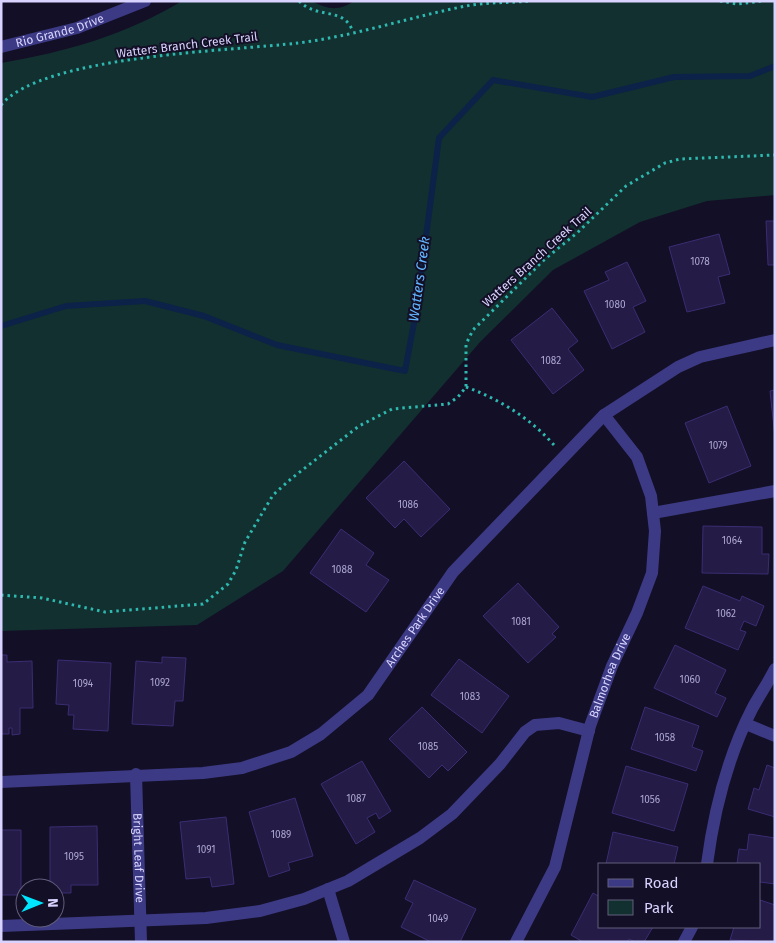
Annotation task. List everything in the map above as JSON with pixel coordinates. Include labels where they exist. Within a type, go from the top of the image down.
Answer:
[{"type":"street","name":"Rio Grande Drive","points":[[1,47],[77,28],[145,1]]},
{"type":"street","name":"Arches Park Drive","points":[[1,782],[136,774],[203,773],[242,768],[291,752],[321,734],[368,695],[453,572],[604,415],[678,366],[700,357],[775,340]]},
{"type":"street","name":"Balmorhea Drive","points":[[516,942],[555,867],[589,731],[612,666],[637,613],[652,573],[655,530],[651,496],[637,457],[604,415]]},
{"type":"street","points":[[653,513],[775,491]]},
{"type":"street","points":[[707,863],[715,814],[728,768],[746,724],[775,669]]},
{"type":"street","points":[[1,926],[206,918],[260,911],[328,889],[348,881],[394,855],[452,814],[500,764],[525,732],[535,725],[558,723],[589,731]]},
{"type":"street","points":[[746,724],[775,736]]},
{"type":"street","name":"Bright Leaf Drive","points":[[136,774],[141,942]]},
{"type":"street","points":[[328,889],[344,942]]},
{"type":"street","points":[[684,942],[691,928]]},
{"type":"path","points":[[299,1],[311,11],[345,18],[350,23],[353,32]]},
{"type":"path","name":"Watters Branch Creek Trail","points":[[1,105],[21,90],[47,77],[115,62],[249,46],[299,43],[468,6],[530,1]]},
{"type":"path","points":[[720,1],[737,4],[762,1]]},
{"type":"path","name":"Watters Branch Creek Trail","points":[[466,386],[466,344],[473,330],[544,259],[577,233],[626,186],[665,162],[680,159],[775,155]]},
{"type":"path","points":[[1,594],[42,598],[105,612],[203,604],[228,584],[236,570],[245,542],[273,495],[292,478],[359,426],[392,409],[448,404],[458,397],[466,386],[490,396],[522,416],[549,440],[564,457]]},
{"type":"green space","points":[[182,1],[312,1],[328,8],[338,8],[354,1],[775,1],[775,195],[707,201],[640,222],[553,270],[481,341],[283,571],[197,625],[1,631],[1,63],[72,48],[94,41],[161,13]]},
{"type":"building","points":[[766,221],[775,221],[775,265],[768,265]]},
{"type":"building","points":[[719,234],[730,274],[718,277],[725,303],[687,312],[669,247]]},
{"type":"building","points":[[627,262],[646,301],[633,307],[645,332],[612,349],[584,291],[609,280],[605,272]]},
{"type":"building","points":[[552,308],[578,341],[568,349],[584,370],[553,394],[511,340]]},
{"type":"building","points":[[775,390],[775,437],[770,391]]},
{"type":"building","points":[[727,406],[751,466],[709,483],[685,423]]},
{"type":"building","points":[[404,461],[450,509],[421,537],[404,519],[395,528],[366,498]]},
{"type":"building","points":[[703,526],[762,527],[762,554],[769,554],[768,574],[702,573]]},
{"type":"building","points":[[341,529],[374,553],[366,565],[389,580],[366,612],[310,573]]},
{"type":"building","points":[[518,583],[559,627],[552,634],[556,637],[528,663],[483,616]]},
{"type":"building","points":[[703,586],[740,601],[742,596],[764,606],[756,626],[744,621],[740,630],[746,632],[738,650],[685,628]]},
{"type":"building","points":[[675,645],[726,670],[715,693],[726,698],[717,717],[654,688]]},
{"type":"building","points":[[1,655],[7,655],[7,662],[32,661],[33,708],[20,708],[20,734],[12,735],[12,728],[9,728],[9,734],[1,734]]},
{"type":"building","points":[[162,657],[186,658],[183,701],[175,701],[173,726],[132,724],[136,661],[162,663]]},
{"type":"building","points":[[459,659],[509,696],[482,733],[431,695]]},
{"type":"building","points":[[58,660],[111,663],[108,731],[73,729],[74,715],[68,715],[69,705],[56,704]]},
{"type":"building","points":[[422,707],[467,752],[448,771],[442,765],[429,778],[389,739]]},
{"type":"building","points":[[645,707],[699,726],[692,747],[703,751],[696,771],[631,749]]},
{"type":"building","points":[[362,761],[391,811],[379,819],[376,813],[367,818],[375,832],[356,844],[321,784]]},
{"type":"building","points":[[767,765],[775,768],[775,817],[748,809],[754,788],[759,790]]},
{"type":"building","points":[[626,766],[688,784],[674,831],[612,813]]},
{"type":"building","points":[[295,798],[313,856],[288,863],[290,870],[269,877],[249,812]]},
{"type":"building","points":[[226,817],[234,884],[212,887],[210,877],[186,879],[180,822]]},
{"type":"building","points":[[97,826],[98,885],[71,885],[71,893],[65,893],[65,878],[50,878],[50,827]]},
{"type":"building","points":[[1,830],[21,830],[21,878],[15,878],[15,895],[1,895]]},
{"type":"building","points":[[613,832],[678,847],[674,863],[606,863]]},
{"type":"building","points":[[749,834],[775,838],[775,884],[761,882],[761,863],[737,863],[739,849],[747,850]]},
{"type":"building","points":[[414,880],[476,909],[460,942],[431,942],[401,927],[413,903],[405,899]]},
{"type":"building","points":[[593,893],[598,896],[598,928],[652,928],[644,942],[635,942],[629,939],[627,942],[583,942],[571,935]]},
{"type":"building","points":[[761,900],[775,905],[775,942],[730,940],[734,928],[761,928]]},
{"type":"waterway","name":"Watters Creek","points":[[1,326],[66,306],[145,301],[204,316],[277,345],[405,371],[416,312],[439,138],[493,80],[592,97],[674,77],[750,76],[775,66]]}]
